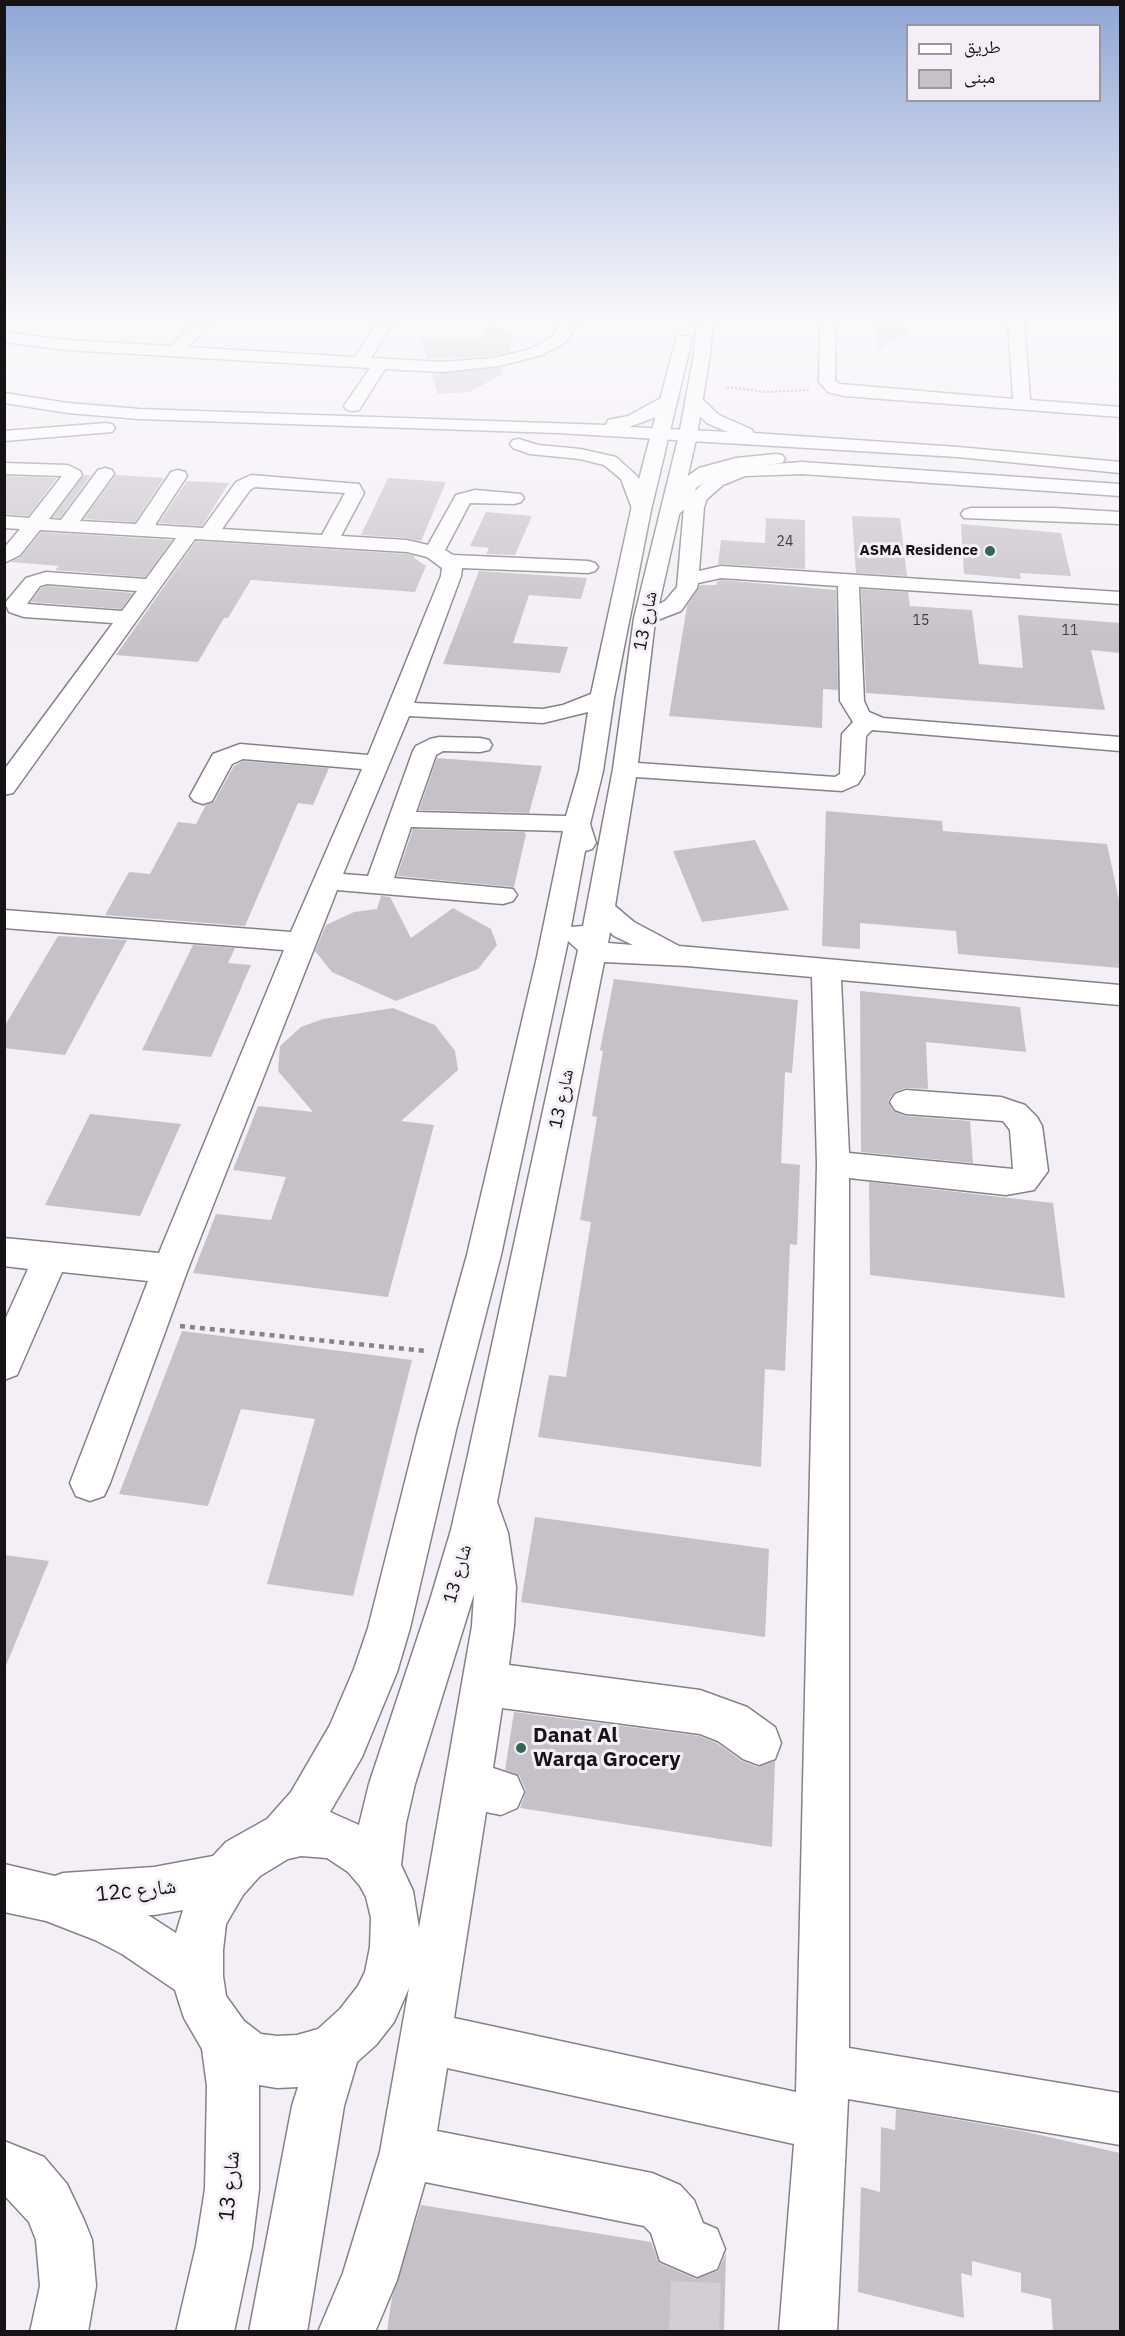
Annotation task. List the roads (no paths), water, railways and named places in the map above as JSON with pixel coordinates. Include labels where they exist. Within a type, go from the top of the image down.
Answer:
[{"type":"street","points":[[4,436],[89,429]]},
{"type":"street","points":[[144,429],[519,444],[686,444],[776,449],[947,452],[1120,468]]},
{"type":"street","points":[[563,429],[648,445]]},
{"type":"street","name":"شارع 13","points":[[377,1869],[382,1823],[392,1784],[451,1600],[477,1500],[601,909],[625,769],[645,618],[656,510],[648,445],[655,429]]},
{"type":"street","name":"شارع 13","points":[[284,1836],[307,1808],[346,1741],[375,1672],[389,1628],[486,1244],[551,957],[577,824],[596,744],[602,698],[656,510],[686,444],[689,429]]},
{"type":"street","points":[[736,429],[776,449],[1120,483]]},
{"type":"street","points":[[357,437],[379,432],[401,431],[648,445]]},
{"type":"street","points":[[519,444],[536,450],[580,454],[610,461],[629,477],[656,510],[681,503],[688,485],[706,472],[776,449]]},
{"type":"street","points":[[686,444],[967,461],[1048,462]]},
{"type":"street","points":[[4,468],[72,472],[73,475],[13,551],[4,557]]},
{"type":"street","points":[[645,618],[673,606],[682,597],[688,579],[694,507],[698,497],[716,481],[742,471],[802,468],[1120,490]]},
{"type":"street","points":[[67,525],[105,474]]},
{"type":"street","points":[[142,530],[178,476]]},
{"type":"street","points":[[4,788],[152,586],[243,486],[251,481],[352,488],[355,494],[328,542]]},
{"type":"street","points":[[1072,486],[1069,494],[1073,504],[1093,516]]},
{"type":"street","points":[[441,556],[463,499],[475,496],[514,498]]},
{"type":"street","points":[[971,514],[1120,518]]},
{"type":"street","points":[[4,522],[407,546],[441,556],[588,567]]},
{"type":"street","points":[[690,553],[706,566],[722,572]]},
{"type":"street","points":[[90,1483],[170,1269],[301,942],[400,709],[451,576],[452,568],[441,556]]},
{"type":"street","points":[[688,579],[722,572],[1120,598]]},
{"type":"street","points":[[128,618],[24,610],[17,608],[16,603],[33,582],[46,578],[152,586]]},
{"type":"street","points":[[848,580],[852,701],[859,716],[871,722],[1120,744]]},
{"type":"street","points":[[400,709],[543,716],[569,711],[602,698]]},
{"type":"street","points":[[543,716],[573,728],[596,744]]},
{"type":"street","points":[[625,769],[833,785],[849,779],[852,774],[854,734],[863,725],[871,722]]},
{"type":"street","points":[[378,884],[425,751],[439,744],[480,745]]},
{"type":"street","points":[[203,796],[222,759],[240,751],[376,763]]},
{"type":"street","points":[[401,819],[577,824],[584,851],[574,927],[581,938],[590,965],[613,970],[642,962],[687,956],[1120,995]]},
{"type":"street","points":[[327,880],[503,895]]},
{"type":"street","points":[[601,909],[638,937],[687,956]]},
{"type":"street","points":[[4,919],[301,942]]},
{"type":"street","points":[[808,2331],[822,2124],[832,1164],[826,969]]},
{"type":"street","points":[[832,1164],[1006,1182],[1022,1181],[1031,1171],[1026,1126],[1014,1113],[1001,1109],[906,1102]]},
{"type":"street","points":[[4,1252],[170,1269]]},
{"type":"street","points":[[4,1364],[51,1257]]},
{"type":"street","points":[[346,2331],[369,2280],[407,2152],[427,2038],[485,1789],[484,1684],[493,1626],[495,1587],[490,1542],[477,1500]]},
{"type":"street","points":[[484,1684],[700,1712],[731,1723],[759,1743]]},
{"type":"street","points":[[319,1833],[336,1837],[366,1855],[377,1869],[389,1892],[395,1918],[395,1947],[389,1976],[376,2004],[358,2028],[336,2047],[317,2056],[297,2061],[277,2062],[249,2055],[226,2039],[212,2020],[202,2000],[198,1976],[198,1950],[202,1924],[212,1899],[226,1878],[243,1859],[262,1845],[284,1836],[319,1833]]},
{"type":"street","name":"12c شارع","points":[[25,1892],[82,1897],[154,1891],[226,1878]]},
{"type":"street","name":"12c شارع","points":[[25,1892],[109,1921],[139,1937],[198,1976]]},
{"type":"street","points":[[427,2038],[822,2124]]},
{"type":"street","name":"شارع 13","points":[[205,2331],[224,2246],[232,2189],[233,2086],[226,2039]]},
{"type":"street","points":[[278,2331],[318,2106],[336,2047]]},
{"type":"street","points":[[822,2069],[1120,2119]]},
{"type":"street","points":[[407,2152],[652,2200],[661,2204],[675,2219],[680,2241],[697,2249]]},
{"type":"street","points":[[4,2168],[25,2176],[48,2203],[64,2240],[68,2286],[59,2331]]},
{"type":"tunnel","points":[[694,2332],[697,2249]]},
{"type":"place","name":"ASMA Residence","points":[[990,551]]},
{"type":"place","name":"Danat Al Warqa Grocery","points":[[521,1748]]}]
